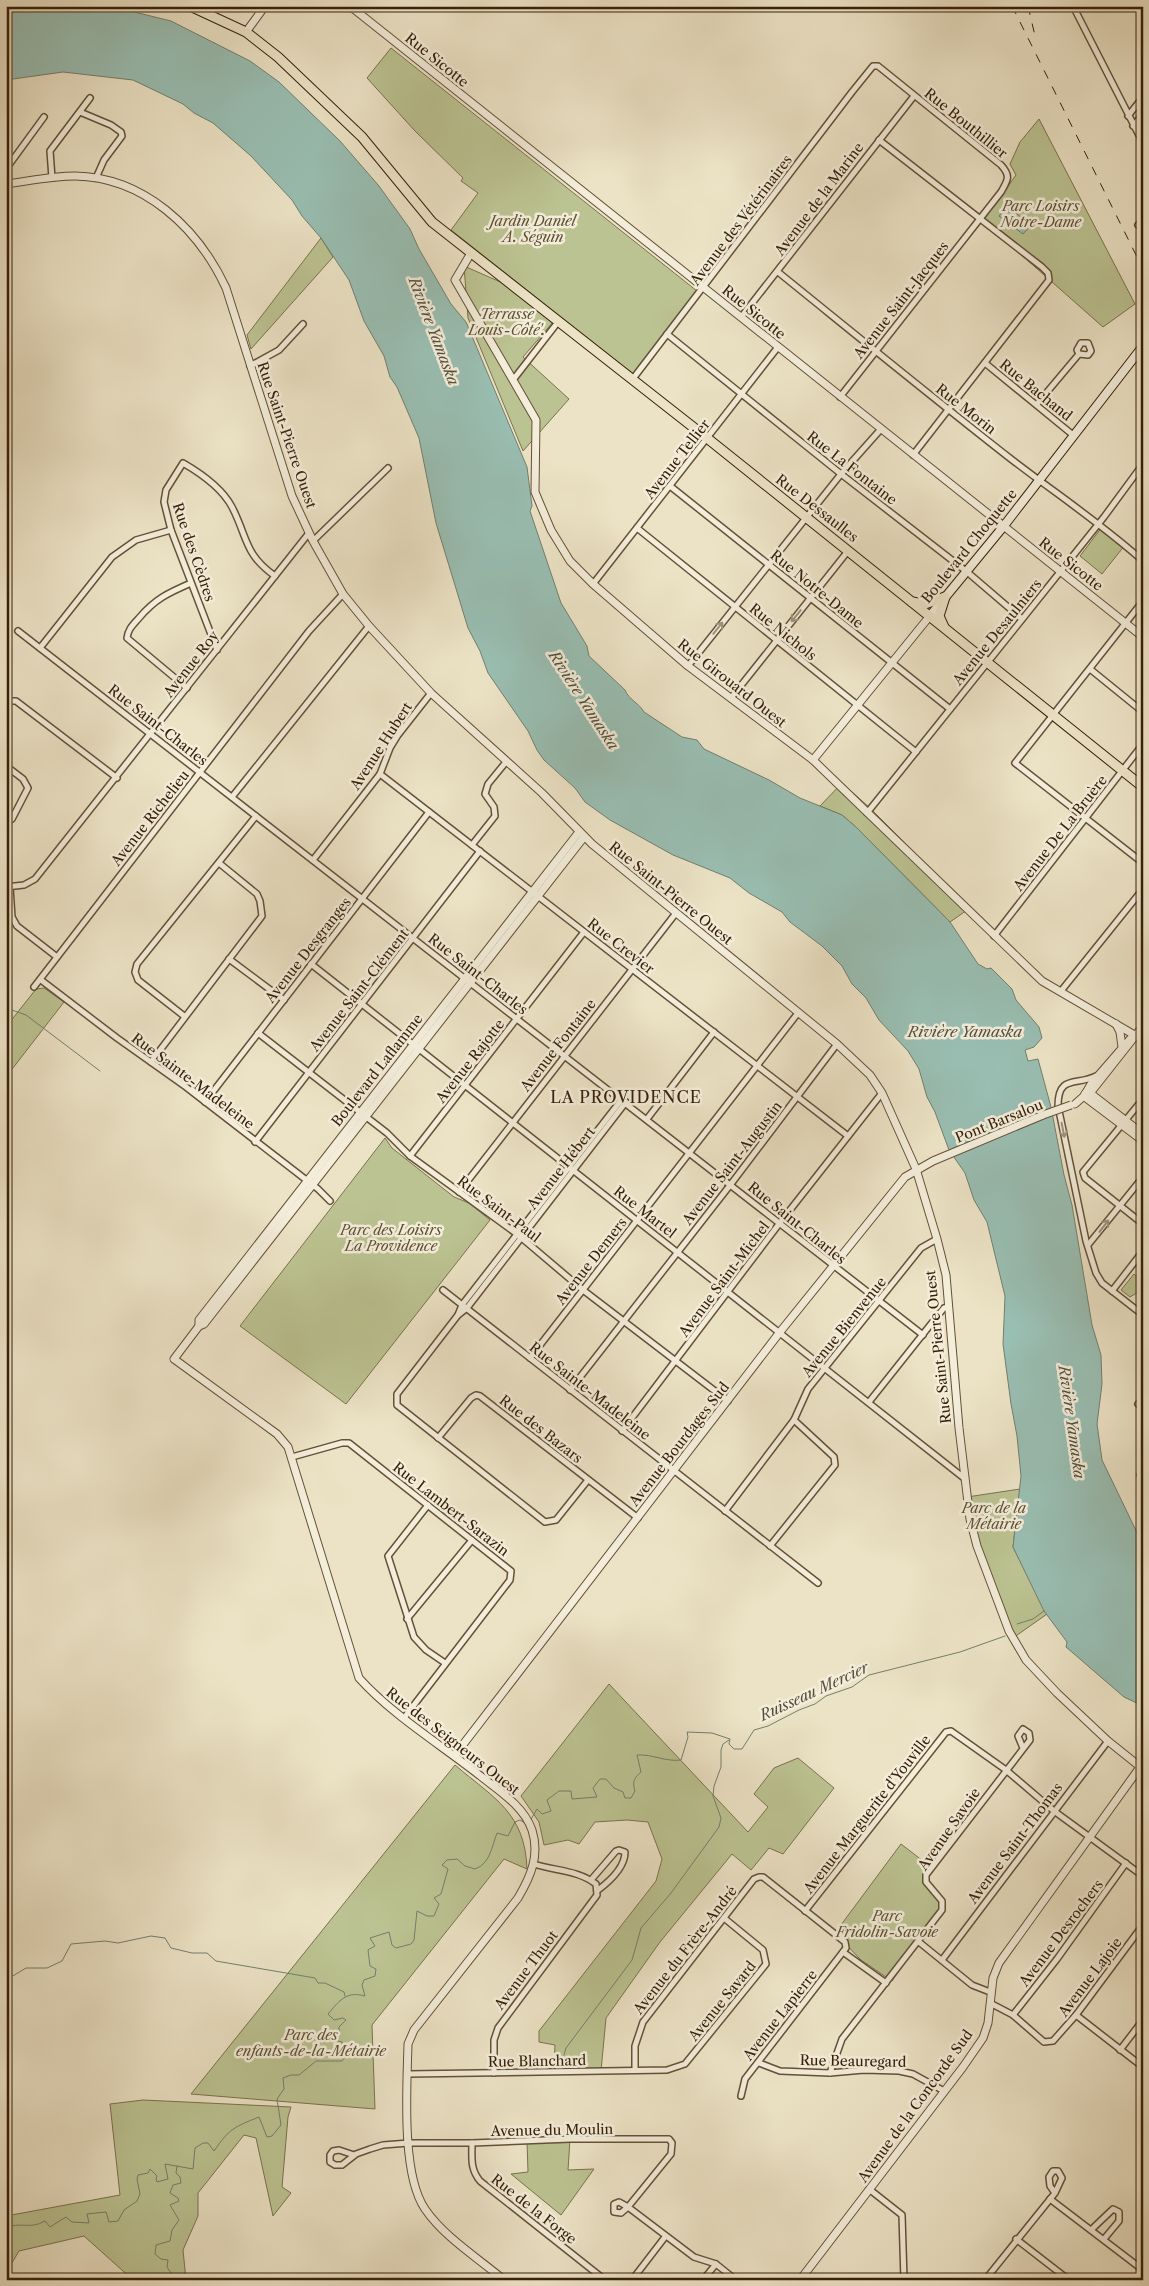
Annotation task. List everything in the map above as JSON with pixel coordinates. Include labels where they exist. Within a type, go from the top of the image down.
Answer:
[{"type":"main road","name":"Rue Dessaulles","points":[[190,6],[246,32],[278,57],[362,136],[432,222],[708,438],[947,632],[1143,787]]},
{"type":"main road","name":"Boulevard Choquette","points":[[929,617],[1003,527],[1143,346]]},
{"type":"main road","points":[[910,602],[925,604],[945,597]]},
{"type":"main road","points":[[945,597],[939,616],[947,632]]},
{"type":"street","points":[[246,32],[265,6]]},
{"type":"street","name":"Rue Sicotte","points":[[350,6],[703,288],[742,316],[840,397],[1143,637]]},
{"type":"street","points":[[1073,6],[1143,143]]},
{"type":"street","name":"Rue Bouthillier","points":[[867,73],[873,66],[878,66],[1007,172],[1008,179],[1005,186],[980,218]]},
{"type":"street","name":"Avenue des Vétérinaires","points":[[632,380],[867,73]]},
{"type":"street","name":"Avenue de la Marine","points":[[742,316],[914,96]]},
{"type":"street","points":[[1128,116],[1143,97]]},
{"type":"street","points":[[52,178],[50,151],[90,98]]},
{"type":"street","points":[[80,112],[111,125],[121,132],[122,136],[104,160],[96,178]]},
{"type":"street","points":[[1133,126],[1143,114]]},
{"type":"street","points":[[6,169],[44,117]]},
{"type":"street","points":[[879,140],[1048,273],[1049,283],[913,455]]},
{"type":"street","name":"Rue Saint-Pierre Ouest","points":[[6,184],[74,176],[118,183],[152,199],[192,236],[207,253],[226,288],[292,496],[313,541],[343,594],[369,626],[431,693],[542,793],[582,834],[837,1044],[870,1075],[882,1093],[916,1169],[937,1238],[946,1276],[964,1478],[970,1519],[977,1546],[1009,1631],[1026,1660],[1108,1741],[1142,1766]]},
{"type":"street","name":"Avenue Saint-Jacques","points":[[840,397],[874,351],[980,218]]},
{"type":"street","points":[[1138,225],[1143,219]]},
{"type":"street","name":"Rue Girouard Ouest","points":[[472,254],[455,280],[536,420],[535,492],[552,530],[570,561],[593,584],[688,666],[813,760],[994,936],[1042,980],[1116,1022],[1143,1040]]},
{"type":"street","name":"Rue Morin","points":[[778,272],[948,410],[1098,524],[1143,561]]},
{"type":"street","points":[[513,380],[558,322]]},
{"type":"street","points":[[250,366],[279,350],[303,324]]},
{"type":"street","name":"Rue La Fontaine","points":[[667,334],[841,474],[966,571],[1022,619]]},
{"type":"street","name":"Avenue Tellier","points":[[593,584],[778,347]]},
{"type":"street","points":[[1037,404],[1079,354]]},
{"type":"street","name":"Rue Bachand","points":[[985,363],[1073,435]]},
{"type":"street","points":[[688,666],[841,474],[881,429]]},
{"type":"street","name":"Rue des Cèdres","points":[[217,650],[171,530],[164,502],[166,490],[183,463],[202,474],[222,493],[232,507],[241,532],[256,561],[275,576]]},
{"type":"street","name":"Avenue Desaulniers","points":[[868,812],[1098,524],[1143,464]]},
{"type":"street","points":[[313,541],[388,468]]},
{"type":"street","name":"Rue Notre-Dame","points":[[670,486],[950,709]]},
{"type":"street","name":"Rue Nichols","points":[[637,528],[916,752]]},
{"type":"street","points":[[40,648],[112,557],[136,540],[171,530]]},
{"type":"street","name":"Avenue Roy","points":[[8,887],[24,885],[35,879],[117,778],[309,533]]},
{"type":"street","points":[[731,698],[848,551]]},
{"type":"street","points":[[187,688],[127,638],[128,631],[152,604],[164,595],[191,583]]},
{"type":"street","name":"Avenue Richelieu","points":[[34,987],[309,631],[343,594]]},
{"type":"street","points":[[1143,602],[1015,763],[1143,863]]},
{"type":"street","name":"Boulevard Choquette","points":[[813,760],[929,617]]},
{"type":"street","points":[[232,797],[369,626]]},
{"type":"street","name":"Rue Saint-Charles","points":[[18,631],[731,1184],[833,1267],[923,1335]]},
{"type":"street","points":[[1090,669],[1143,712]]},
{"type":"street","name":"Avenue Hubert","points":[[313,860],[380,774],[398,735],[431,693]]},
{"type":"street","points":[[6,701],[16,701],[117,778]]},
{"type":"street","name":"Avenue De La Bruère","points":[[994,936],[1143,744]]},
{"type":"street","points":[[472,845],[495,816],[494,807],[485,794],[488,784],[506,762]]},
{"type":"street","points":[[6,766],[23,779],[28,788],[12,819],[6,823]]},
{"type":"street","name":"Rue Crevier","points":[[380,774],[848,1136]]},
{"type":"street","name":"Avenue Desgranges","points":[[205,1102],[429,812]]},
{"type":"street","points":[[184,1016],[138,980],[135,972],[137,964],[256,816]]},
{"type":"street","name":"Boulevard Laflamme","points":[[174,1359],[199,1326],[204,1324],[362,1115],[582,834]]},
{"type":"street","name":"Avenue Saint-Clément","points":[[255,1142],[480,851]]},
{"type":"street","points":[[151,1062],[184,1016],[262,916],[257,894],[219,864]]},
{"type":"street","points":[[8,887],[12,917],[16,926],[57,957]]},
{"type":"street","points":[[1061,991],[1143,889]]},
{"type":"street","name":"Avenue Fontaine","points":[[459,1192],[676,913]]},
{"type":"street","name":"Avenue Rajotte","points":[[410,1156],[584,932]]},
{"type":"street","points":[[229,959],[284,1000]]},
{"type":"street","name":"Rue Martel","points":[[311,964],[964,1478]]},
{"type":"street","name":"Rue Sainte-Madeleine","points":[[41,980],[205,1102],[310,1183],[330,1201]]},
{"type":"street","name":"Avenue Demers","points":[[530,1358],[798,1013]]},
{"type":"street","points":[[1116,1022],[1120,1032],[1122,1047]]},
{"type":"street","points":[[1087,1098],[1098,1075],[1143,1026]]},
{"type":"street","points":[[647,1119],[714,1032]]},
{"type":"street","name":"Rue Saint-Paul","points":[[258,1033],[387,1133],[410,1156],[519,1236],[583,1290],[728,1401]]},
{"type":"street","points":[[1087,1098],[1136,1034]]},
{"type":"street","name":"Avenue Saint-Augustin","points":[[570,1390],[731,1184],[837,1044]]},
{"type":"street","points":[[1098,1075],[1089,1080],[1073,1080],[1062,1088],[1058,1095],[1058,1106],[1086,1242],[1096,1273],[1102,1283],[1143,1315]]},
{"type":"street","name":"Avenue Saint-Michel","points":[[622,1431],[779,1224],[882,1093]]},
{"type":"street","points":[[1087,1098],[1143,1134]]},
{"type":"street","name":"Pont Barsalou","points":[[933,1161],[1087,1098]]},
{"type":"street","points":[[1143,1099],[1083,1172],[1085,1178],[1143,1224]]},
{"type":"street","name":"Avenue Hébert","points":[[458,1316],[467,1308],[519,1236],[624,1101]]},
{"type":"street","points":[[1123,1122],[1143,1141]]},
{"type":"street","name":"Avenue Bourdages Sud","points":[[455,1755],[780,1332],[905,1177],[933,1161]]},
{"type":"street","points":[[1088,1245],[1143,1176]]},
{"type":"street","name":"Avenue Hébert","points":[[458,1316],[462,1304],[519,1236]]},
{"type":"street","name":"Avenue Bienvenue","points":[[724,1511],[794,1420],[808,1389],[825,1367],[921,1248],[937,1238]]},
{"type":"street","points":[[1112,1291],[1143,1251]]},
{"type":"street","name":"Rue Sainte-Madeleine","points":[[443,1290],[818,1583]]},
{"type":"street","points":[[869,1402],[944,1308],[949,1306]]},
{"type":"street","points":[[458,1316],[397,1394],[397,1404],[545,1522],[556,1520],[588,1480]]},
{"type":"street","name":"Rue des Seigneurs Ouest","points":[[174,1359],[277,1434],[288,1447],[359,1678],[375,1696],[455,1755],[509,1799],[522,1812],[532,1829],[535,1845],[534,1864],[518,1898],[414,2030],[408,2044],[409,2143],[411,2172],[416,2191],[425,2209],[450,2235],[504,2280]]},
{"type":"street","name":"Rue des Bazars","points":[[438,1438],[471,1398],[476,1395],[638,1518]]},
{"type":"street","points":[[1140,1405],[1143,1398]]},
{"type":"street","points":[[770,1546],[835,1464],[834,1457],[794,1420]]},
{"type":"street","name":"Rue Lambert-Sarazin","points":[[292,1457],[342,1443],[349,1443],[508,1569],[511,1578],[404,1718]]},
{"type":"street","points":[[428,1505],[390,1551],[388,1556],[414,1636],[426,1650],[445,1663]]},
{"type":"street","points":[[407,1619],[472,1540]]},
{"type":"street","name":"Avenue Marguerite d'Youville","points":[[806,1910],[946,1732],[951,1731],[1006,1770]]},
{"type":"street","name":"Avenue Saint-Thomas","points":[[942,1960],[1108,1741]]},
{"type":"street","name":"Avenue Savoie","points":[[830,2073],[842,2039],[942,1910],[942,1901],[926,1882],[926,1875],[1023,1748]]},
{"type":"street","name":"Avenue de la Concorde Sud","points":[[800,2280],[983,2038],[988,2023],[990,1992],[999,1963],[1142,1766]]},
{"type":"street","points":[[1006,1770],[1054,1811],[1143,1876]]},
{"type":"street","name":"Avenue Thuot","points":[[494,2073],[494,2040],[498,2028],[594,1901],[598,1890],[608,1882],[625,1860],[625,1852],[616,1851],[591,1880]]},
{"type":"street","name":"Avenue Desrochers","points":[[1013,2015],[1057,1959],[1126,1863]]},
{"type":"street","points":[[534,1864],[580,1874],[596,1884],[598,1890]]},
{"type":"street","name":"Avenue du Frère-André","points":[[635,2070],[635,2046],[643,2022],[754,1879],[763,1878],[806,1910]]},
{"type":"street","points":[[806,1910],[845,1942],[846,1948],[843,1952],[886,1983]]},
{"type":"street","name":"Avenue Savard","points":[[667,2070],[685,2064],[766,1964],[763,1950],[724,1918]]},
{"type":"street","name":"Avenue Lajoie","points":[[1013,2015],[1044,2042],[1053,2041],[1076,2015],[1143,1925]]},
{"type":"street","points":[[919,1942],[972,1985],[990,1992]]},
{"type":"street","name":"Avenue Lapierre","points":[[741,2096],[745,2079],[843,1952]]},
{"type":"street","points":[[990,2002],[1013,2015]]},
{"type":"street","points":[[1076,2015],[1143,2067]]},
{"type":"street","points":[[1120,2050],[1143,2020]]},
{"type":"street","name":"Rue Beauregard","points":[[759,2063],[780,2071],[830,2073],[864,2070],[899,2071],[914,2074],[944,2091]]},
{"type":"street","name":"Rue Blanchard","points":[[408,2074],[667,2070]]},
{"type":"street","name":"Avenue du Moulin","points":[[354,2155],[339,2150],[333,2151],[330,2156],[330,2162],[335,2165],[342,2165],[354,2155],[384,2145],[409,2143],[472,2143],[570,2139],[669,2139],[672,2143],[671,2154],[628,2207],[665,2237],[694,2257],[716,2264],[736,2280]]},
{"type":"street","name":"Rue de la Forge","points":[[472,2143],[472,2166],[480,2182],[605,2280]]},
{"type":"street","points":[[870,2189],[902,2214],[904,2280]]},
{"type":"street","points":[[985,2280],[1055,2193]]},
{"type":"street","points":[[1050,2199],[1143,2270]]},
{"type":"street","points":[[1091,2230],[1108,2211],[1113,2208],[1119,2212],[1119,2221],[1104,2239]]},
{"type":"street","points":[[632,2280],[665,2237]]},
{"type":"street","points":[[1016,2240],[1069,2280]]},
{"type":"street","points":[[703,2280],[716,2264]]},
{"type":"green space","name":"Jardin Daniel A. Séguin","points":[[391,48],[697,291],[633,374],[451,230],[478,193],[461,181],[463,178],[415,131],[367,78]]},
{"type":"green space","name":"Parc Loisirs Notre-Dame","points":[[1039,119],[1135,304],[1103,327],[983,221],[1016,175],[1010,164],[1020,142]]},
{"type":"green space","points":[[321,238],[333,257],[251,349],[247,335]]},
{"type":"green space","name":"Terrasse Louis-Côté'.","points":[[464,266],[530,295],[554,321],[523,357],[569,399],[523,451],[468,318]]},
{"type":"green space","points":[[1102,527],[1125,545],[1102,574],[1080,556]]},
{"type":"green space","points":[[842,783],[870,808],[970,908],[950,922],[857,828],[842,815],[820,806]]},
{"type":"green space","points":[[44,988],[64,1002],[6,1077],[6,1027],[36,989]]},
{"type":"green space","name":"Parc des Loisirs La Providence","points":[[385,1138],[392,1148],[454,1197],[469,1203],[490,1220],[346,1404],[240,1326]]},
{"type":"green space","points":[[1134,1274],[1143,1283],[1138,1289],[1140,1291],[1130,1297],[1121,1290]]},
{"type":"green space","name":"Parc de la Métairie","points":[[1020,1489],[1013,1547],[1047,1614],[1013,1638],[987,1572],[967,1497]]},
{"type":"green space","points":[[609,1684],[748,1832],[768,1807],[754,1794],[774,1768],[798,1758],[834,1788],[783,1854],[769,1848],[751,1870],[732,1854],[660,1942],[606,2018],[601,2071],[554,2072],[555,2045],[539,2042],[539,2031],[656,1881],[662,1859],[648,1822],[627,1820],[595,1822],[579,1844],[568,1840],[544,1845],[539,1822],[521,1796]]},
{"type":"green space","name":"Parc des enfants-de-la-Métairie","points":[[455,1765],[495,1798],[514,1820],[521,1834],[527,1869],[504,1859],[372,2025],[375,2109],[191,2094]]},
{"type":"green space","name":"Parc Fridolin-Savoie","points":[[901,1844],[932,1868],[922,1882],[946,1905],[892,1981],[861,1960],[835,1933]]},
{"type":"green space","points":[[143,2100],[291,2107],[288,2117],[282,2187],[291,2193],[273,2216],[256,2138],[244,2135],[198,2193],[198,2216],[183,2250],[186,2280],[133,2280],[84,2236],[19,2251],[6,2273],[6,2216],[120,2195],[110,2104]]},
{"type":"green space","points":[[570,2139],[568,2170],[594,2169],[561,2215],[511,2174],[528,2172],[527,2141]]},
{"type":"water","name":"Rivière Yamaska","points":[[31,6],[110,6],[171,21],[250,61],[279,82],[340,141],[379,186],[410,229],[419,249],[451,304],[466,322],[527,467],[532,506],[530,511],[561,603],[587,646],[589,656],[625,690],[644,712],[682,737],[697,740],[704,749],[769,780],[800,798],[842,815],[950,922],[978,964],[987,969],[991,968],[1012,989],[1016,1000],[1039,1027],[1042,1038],[1034,1047],[1025,1050],[1028,1061],[1038,1059],[1051,1107],[1064,1175],[1072,1205],[1092,1325],[1101,1355],[1102,1384],[1097,1424],[1102,1460],[1143,1545],[1143,1706],[1124,1697],[1066,1647],[1067,1642],[1044,1611],[1013,1547],[1021,1476],[1003,1344],[1005,1296],[987,1222],[974,1200],[965,1173],[949,1150],[935,1112],[927,1097],[919,1069],[908,1051],[879,1020],[866,998],[852,984],[842,966],[822,946],[790,922],[782,912],[749,893],[730,878],[673,855],[610,820],[585,802],[575,788],[544,760],[528,731],[488,673],[480,651],[468,628],[436,523],[419,438],[397,387],[390,377],[384,356],[364,321],[349,280],[321,238],[302,216],[292,200],[251,156],[213,123],[194,113],[183,104],[133,80],[63,72],[6,80],[6,9]]},
{"type":"water","points":[[1007,206],[1031,225],[1023,234],[999,216]]},
{"type":"waterway","points":[[6,1008],[26,1015],[100,1071]]},
{"type":"waterway","name":"Ruisseau Mercier","points":[[1017,1624],[1033,1619],[1044,1611]]},
{"type":"waterway","name":"Ruisseau Mercier","points":[[530,1821],[537,1809],[542,1814],[551,1811],[547,1800],[559,1791],[571,1791],[572,1799],[597,1797],[593,1788],[600,1779],[606,1779],[614,1788],[623,1792],[625,1798],[631,1798],[635,1791],[634,1780],[641,1772],[637,1755],[681,1760],[688,1737],[687,1732],[712,1733],[730,1739],[729,1744],[734,1749],[742,1749],[754,1730],[768,1726],[815,1704],[826,1696],[852,1687],[869,1675],[960,1652],[1005,1636]]},
{"type":"waterway","points":[[564,2055],[566,2048],[632,1960],[641,1928],[671,1893],[719,1827],[721,1818],[713,1796],[714,1786],[721,1767],[721,1750],[723,1744],[729,1740]]},
{"type":"waterway","name":"Ruisseau Mercier","points":[[6,2228],[16,2225],[35,2225],[45,2221],[50,2227],[66,2217],[72,2222],[89,2223],[87,2214],[106,2212],[109,2222],[118,2221],[124,2210],[137,2201],[140,2194],[138,2175],[148,2173],[150,2169],[157,2176],[157,2182],[168,2179],[165,2164],[193,2169],[195,2148],[203,2143],[208,2143],[214,2151],[233,2130],[259,2117],[267,2137],[272,2136],[281,2125],[277,2099],[284,2089],[283,2078],[299,2075],[316,2061],[342,2061],[345,2057],[342,2042],[334,2040],[324,2042],[323,2036],[339,2035],[339,2027],[346,2020],[343,2018],[334,2020],[328,2014],[340,2001],[348,1996],[365,1996],[362,1985],[364,1980],[375,1976],[376,1969],[370,1966],[368,1950],[375,1946],[370,1938],[389,1932],[392,1945],[396,1948],[411,1944],[414,1940],[417,1911],[427,1916],[434,1916],[439,1904],[434,1898],[441,1894],[448,1869],[442,1865],[447,1860],[457,1859],[465,1866],[475,1869],[480,1867],[490,1854],[497,1833],[508,1836],[515,1822],[520,1820],[525,1823]]},
{"type":"waterway","points":[[6,1980],[26,1968],[47,1968],[62,1961],[71,1944],[105,1941],[118,1943],[151,1936],[165,1938],[171,1948],[192,1953],[207,1953],[216,1961],[315,1978],[318,1983],[325,1983],[344,1992],[345,1996]]},
{"type":"waterway","points":[[169,2280],[171,2273],[167,2267],[168,2260],[161,2259],[155,2254],[156,2245],[170,2241],[172,2230],[179,2220],[170,2205],[179,2201],[178,2198],[170,2193],[173,2185],[181,2183],[180,2177],[176,2173],[177,2166]]},
{"type":"railway","points":[[1012,6],[1143,269]]},
{"type":"railway","points":[[1028,6],[1036,40]]},
{"type":"district","name":"LA PROVIDENCE","points":[[626,1097]]}]
